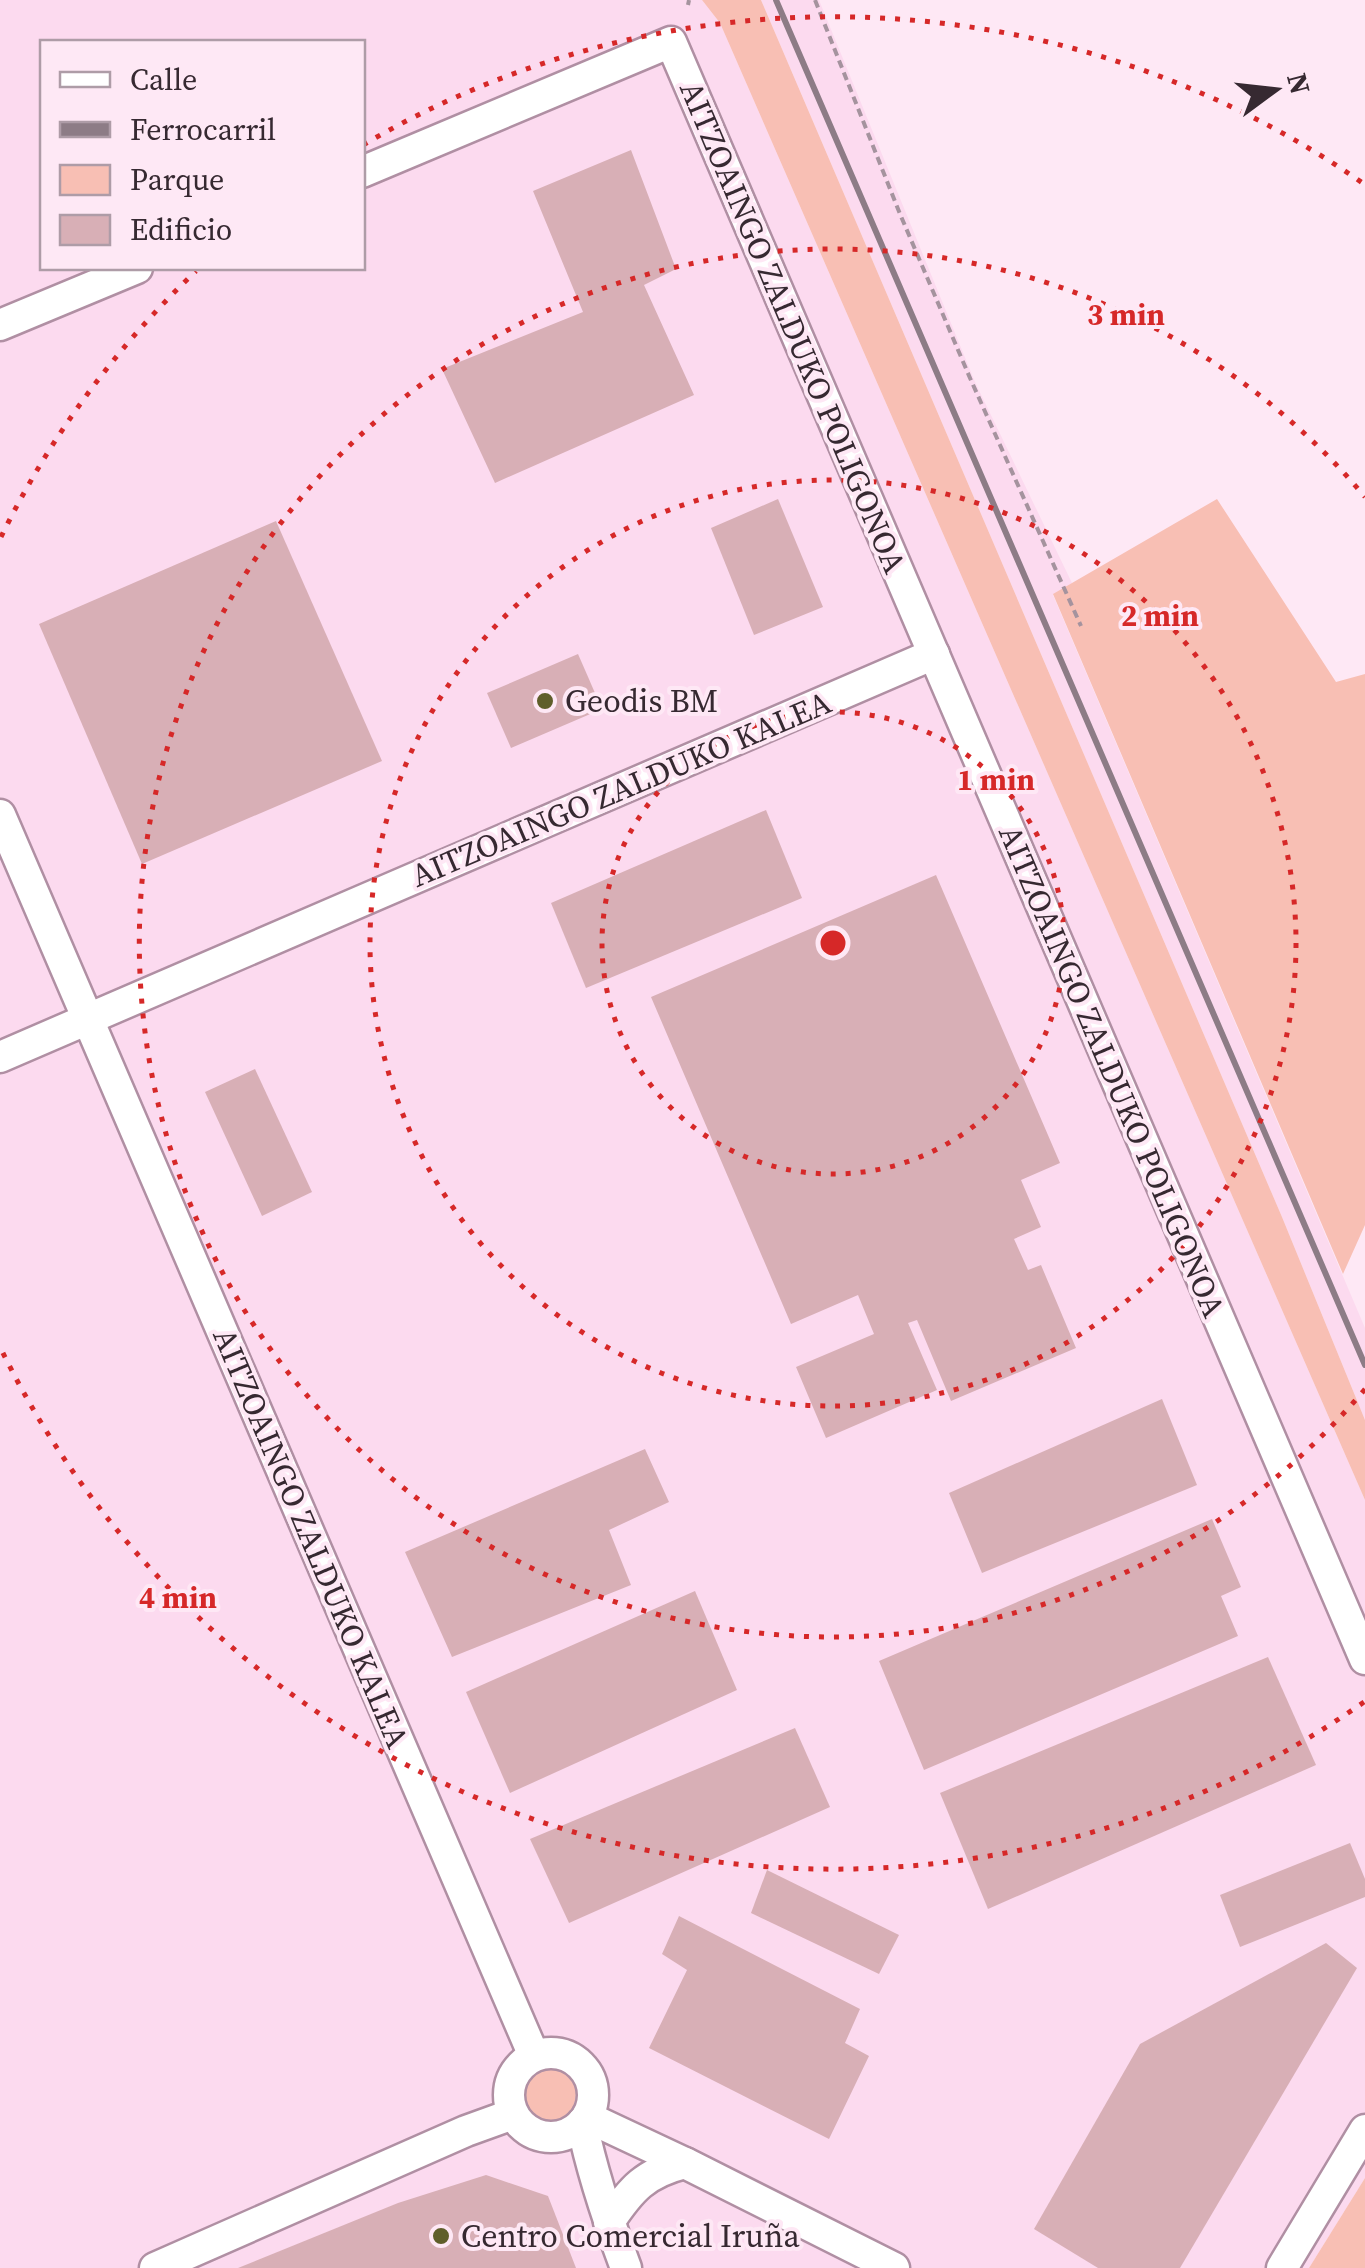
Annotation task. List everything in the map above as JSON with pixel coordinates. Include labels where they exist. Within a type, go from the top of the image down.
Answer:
[{"type":"street","name":"AITZOAINGO ZALDUKO POLIGONOA","points":[[365,171],[671,42],[1365,1659]]},
{"type":"street","points":[[0,325],[132,270]]},
{"type":"street","name":"AITZOAINGO ZALDUKO KALEA","points":[[0,1057],[934,654]]},
{"type":"street","name":"AITZOAINGO ZALDUKO KALEA","points":[[0,815],[534,2056]]},
{"type":"street","points":[[561,2054],[584,2070],[591,2082],[592,2103],[584,2120],[571,2132],[540,2136],[527,2130],[513,2114],[510,2086],[516,2072],[534,2056],[561,2054]]},
{"type":"street","points":[[156,2268],[466,2131],[513,2114]]},
{"type":"street","points":[[584,2120],[685,2163],[894,2268]]},
{"type":"street","points":[[584,2120],[588,2154],[626,2268]]},
{"type":"street","points":[[1282,2268],[1365,2130]]},
{"type":"street","points":[[609,2222],[628,2193],[650,2175],[685,2163]]},
{"type":"path","points":[[816,0],[900,214],[1082,626]]},
{"type":"shaded area","points":[[0,0],[702,0],[720,23],[1365,1500],[1365,2178],[1309,2268],[0,2268]]},
{"type":"shaded area","points":[[761,0],[819,0],[975,382],[1072,583],[1053,595],[1365,1328],[1365,1420],[1282,1217]]},
{"type":"green space","points":[[702,0],[761,0],[1282,1217],[1365,1420],[1365,1500],[720,23]]},
{"type":"green space","points":[[1217,499],[1336,682],[1365,674],[1365,1225],[1343,1274],[1053,594]]},
{"type":"green space","points":[[548,2066],[568,2074],[576,2094],[568,2114],[548,2122],[528,2114],[520,2094],[528,2074]]},
{"type":"green space","points":[[1365,2178],[1365,2268],[1309,2268]]},
{"type":"building","points":[[631,150],[676,269],[644,285],[694,395],[495,483],[442,369],[583,312],[533,191]]},
{"type":"building","points":[[778,499],[823,607],[754,635],[711,528]]},
{"type":"building","points":[[276,521],[382,761],[142,864],[39,624]]},
{"type":"building","name":"Geodis BM","points":[[578,654],[602,709],[511,748],[487,693]]},
{"type":"building","points":[[766,810],[802,898],[586,988],[551,903]]},
{"type":"building","points":[[936,875],[1060,1163],[1021,1180],[1041,1227],[1014,1239],[1028,1270],[1041,1265],[1076,1348],[951,1401],[917,1320],[908,1323],[937,1390],[826,1438],[796,1367],[874,1334],[858,1295],[791,1324],[651,997]]},
{"type":"building","points":[[255,1069],[312,1192],[262,1216],[205,1092]]},
{"type":"building","points":[[1162,1399],[1197,1485],[982,1573],[949,1493]]},
{"type":"building","points":[[645,1449],[669,1502],[609,1530],[631,1585],[452,1657],[405,1552]]},
{"type":"building","points":[[1212,1519],[1241,1587],[1221,1596],[1238,1636],[924,1770],[879,1661]]},
{"type":"building","points":[[695,1591],[737,1690],[510,1793],[466,1692]]},
{"type":"building","points":[[1268,1657],[1316,1765],[988,1909],[940,1793]]},
{"type":"building","points":[[795,1728],[830,1807],[569,1923],[530,1839]]},
{"type":"building","points":[[1350,1843],[1365,1879],[1365,1897],[1240,1947],[1220,1895]]},
{"type":"building","points":[[767,1870],[899,1935],[879,1974],[751,1913]]},
{"type":"building","points":[[679,1916],[860,2009],[845,2043],[869,2056],[829,2139],[649,2048],[687,1970],[662,1954]]},
{"type":"building","points":[[1326,1943],[1357,1968],[1180,2268],[1098,2268],[1034,2229],[1140,2044]]},
{"type":"building","name":"Centro Comercial Iruña","points":[[486,2175],[548,2196],[576,2268],[238,2268],[398,2203]]},
{"type":"railway","points":[[776,0],[1365,1365]]},
{"type":"place","name":"Geodis BM","points":[[545,701]]},
{"type":"place","name":"Centro Comercial Iruña","points":[[441,2236]]}]
